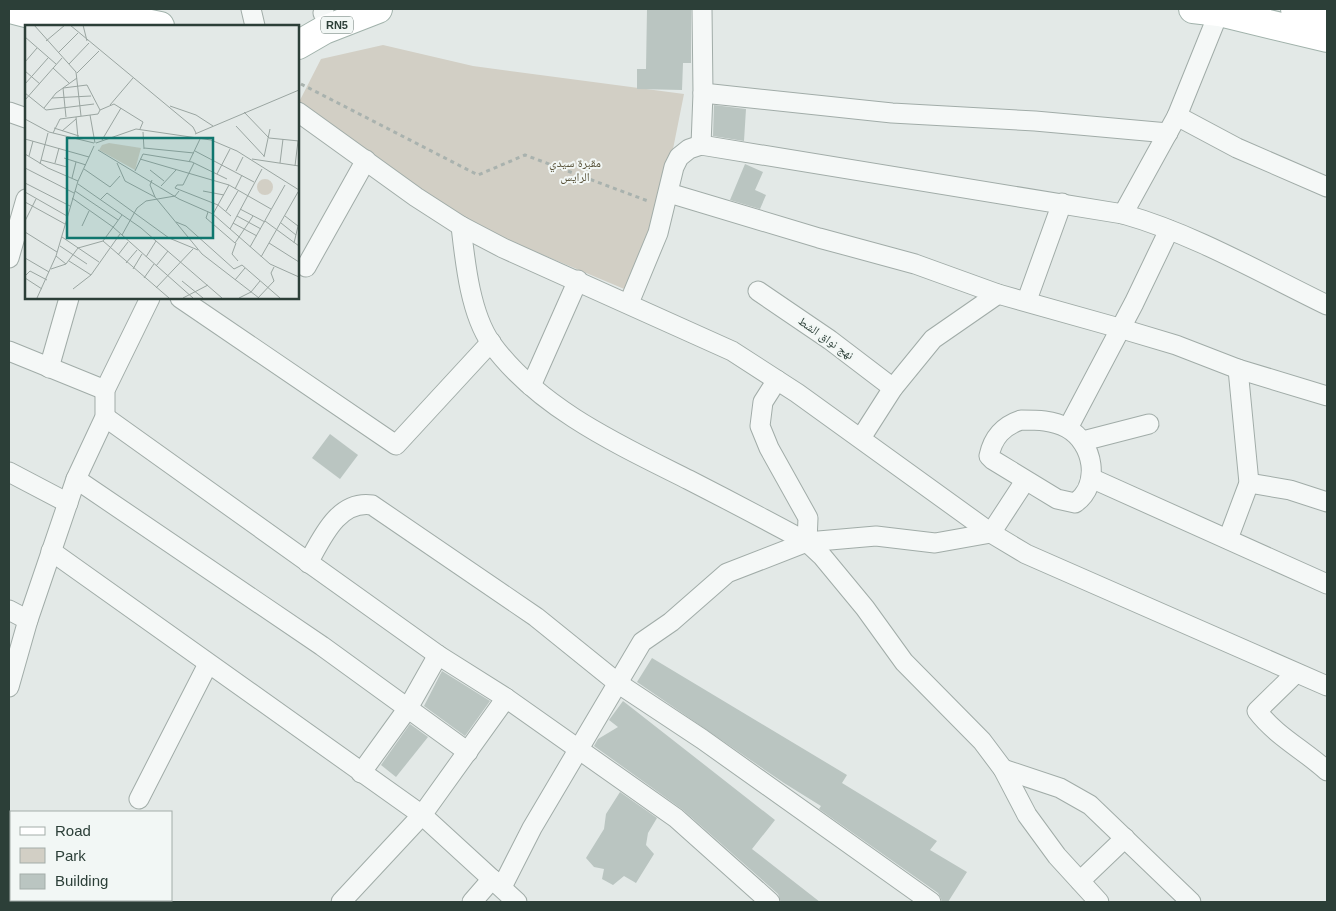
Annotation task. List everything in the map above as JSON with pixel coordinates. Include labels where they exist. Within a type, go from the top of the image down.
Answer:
[{"type":"main road","points":[[10,9],[72,25]]},
{"type":"main road","points":[[77,9],[104,12],[156,25]]},
{"type":"main road","name":"RN5","points":[[299,44],[324,30],[378,9]]},
{"type":"main road","points":[[1294,9],[1327,17]]},
{"type":"main road","name":"RN5","points":[[295,25],[306,18],[328,10]]},
{"type":"main road","points":[[1206,10],[1327,38]]},
{"type":"street","points":[[251,9],[255,25]]},
{"type":"street","points":[[701,145],[703,93],[702,9]]},
{"type":"street","points":[[1123,214],[1173,125],[1206,10]]},
{"type":"street","points":[[703,93],[892,113],[1035,121],[1173,125],[1237,148],[1327,187]]},
{"type":"street","points":[[9,112],[25,118]]},
{"type":"street","points":[[299,113],[416,197],[461,226],[503,248],[629,303],[732,352],[777,380],[861,438],[991,533],[1026,554],[1327,686]]},
{"type":"street","points":[[629,303],[658,233],[670,193],[674,167],[679,157],[689,149],[701,145],[1123,214],[1148,221],[1169,230],[1327,305]]},
{"type":"street","points":[[306,267],[366,160]]},
{"type":"street","points":[[670,193],[819,238],[915,264],[998,294],[1027,300],[1176,345],[1238,369],[1327,396]]},
{"type":"street","points":[[9,194],[25,199]]},
{"type":"street","points":[[9,258],[25,202]]},
{"type":"street","points":[[1027,300],[1062,203]]},
{"type":"street","points":[[461,226],[466,268],[478,314],[491,342],[531,386],[554,405],[636,454],[807,542],[822,556],[865,608],[904,662],[982,741],[1004,769],[1027,815],[1057,856],[1099,902]]},
{"type":"street","points":[[1068,428],[1119,328],[1134,303],[1169,230]]},
{"type":"street","points":[[531,386],[578,280]]},
{"type":"street","name":"نهج نواق الشط","points":[[758,291],[830,340],[893,388]]},
{"type":"street","points":[[861,438],[893,388],[933,339],[998,294]]},
{"type":"street","points":[[49,368],[69,299]]},
{"type":"street","points":[[9,687],[28,620],[76,479],[105,417],[105,390],[150,299]]},
{"type":"street","points":[[181,299],[396,445],[491,342]]},
{"type":"street","points":[[9,351],[105,390]]},
{"type":"street","points":[[1228,539],[1249,483],[1238,369]]},
{"type":"street","points":[[777,380],[764,402],[760,426],[769,448],[808,518],[807,542]]},
{"type":"street","points":[[105,417],[438,655],[506,698],[676,818],[770,902]]},
{"type":"street","points":[[1021,420],[1039,420],[1068,428],[1083,441],[1092,466],[1092,478],[1084,497],[1075,503],[1057,499],[1025,481],[989,456],[993,442],[999,433],[1009,424],[1021,420]]},
{"type":"street","points":[[1083,441],[1149,424]]},
{"type":"street","points":[[9,472],[68,503]]},
{"type":"street","points":[[1092,478],[1327,584]]},
{"type":"street","points":[[76,479],[322,646],[468,752]]},
{"type":"street","points":[[472,902],[497,883],[580,749],[642,642],[671,622],[727,573],[807,542],[876,536],[934,544],[991,533],[1025,481]]},
{"type":"street","points":[[1249,483],[1290,490],[1327,502]]},
{"type":"street","points":[[308,563],[329,528],[348,508],[360,503],[372,505],[536,617],[619,684],[702,739],[930,902]]},
{"type":"street","points":[[51,551],[360,774],[422,815],[517,902]]},
{"type":"street","points":[[9,610],[28,620]]},
{"type":"street","points":[[360,774],[408,708],[438,655]]},
{"type":"street","points":[[139,799],[208,664]]},
{"type":"street","points":[[1296,673],[1257,711],[1270,728],[1303,750],[1327,771]]},
{"type":"street","points":[[341,902],[422,815],[506,698]]},
{"type":"street","points":[[1004,769],[1060,788],[1090,805],[1191,902]]},
{"type":"street","points":[[1080,881],[1125,838]]},
{"type":"path","points":[[300,84],[478,174],[525,155],[651,202]]},
{"type":"green space","name":"مقبرة سيدي الرايس","points":[[383,45],[473,66],[684,94],[657,229],[629,291],[460,220],[299,105],[321,59]]},
{"type":"building","points":[[647,9],[691,9],[691,63],[683,63],[682,90],[637,89],[637,69],[646,69]]},
{"type":"building","points":[[714,105],[746,109],[744,141],[713,136]]},
{"type":"building","points":[[745,164],[763,172],[755,190],[766,195],[760,209],[730,200]]},
{"type":"building","points":[[330,434],[358,455],[340,479],[312,458]]},
{"type":"building","points":[[652,658],[847,775],[842,783],[937,841],[930,850],[967,872],[948,902],[942,901],[938,893],[819,809],[821,806],[784,783],[637,682]]},
{"type":"building","points":[[442,671],[490,701],[465,736],[424,706]]},
{"type":"building","points":[[623,701],[775,820],[752,849],[820,902],[781,902],[778,894],[683,810],[594,746],[598,739],[618,727],[609,720]]},
{"type":"building","points":[[410,724],[428,737],[396,777],[381,765]]},
{"type":"building","points":[[620,792],[657,818],[648,833],[646,845],[654,854],[636,883],[624,876],[613,885],[602,879],[604,869],[594,867],[586,858],[604,829],[606,814]]}]
